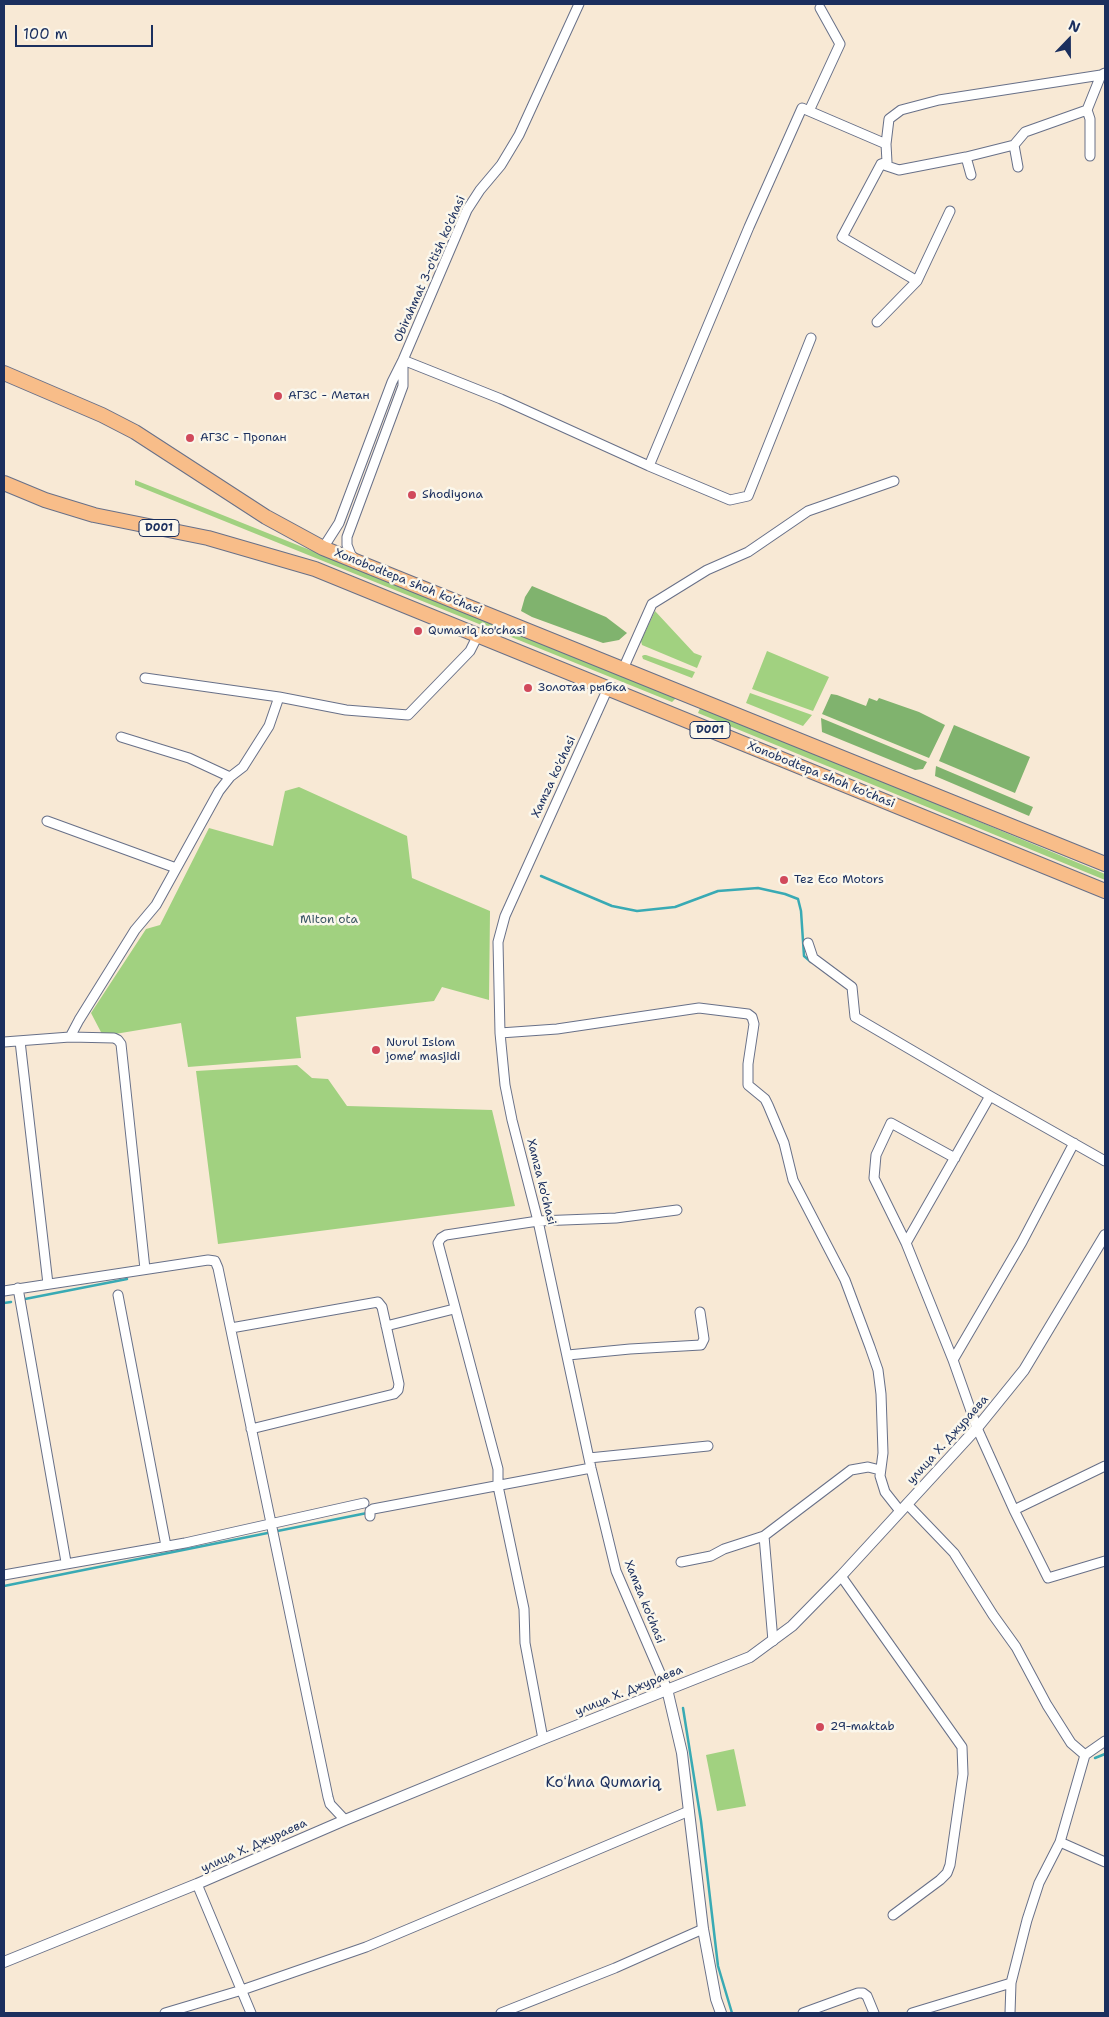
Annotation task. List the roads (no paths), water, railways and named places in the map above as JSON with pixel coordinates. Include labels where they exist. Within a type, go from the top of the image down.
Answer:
[{"type":"highway","name":"D001","points":[[4,373],[102,414],[135,432],[266,517],[323,548]]},
{"type":"highway","name":"Xonobodtepa shoh ko'chasi","points":[[4,483],[78,510],[208,538],[315,568],[1105,891]]},
{"type":"highway","name":"Xonobodtepa shoh ko'chasi","points":[[323,548],[1105,864]]},
{"type":"highway","points":[[674,715],[685,706],[686,700],[683,693]]},
{"type":"street","name":"Obirahmat 3-o'tish ko'chasi","points":[[323,548],[339,523],[392,382],[467,210],[480,190],[502,165],[519,135],[578,4]]},
{"type":"street","points":[[810,111],[840,44],[820,8]]},
{"type":"street","points":[[1090,156],[1090,119],[1087,110],[1103,74]]},
{"type":"street","points":[[917,281],[842,237],[880,164],[887,162],[888,119],[901,110],[939,100],[1103,74]]},
{"type":"street","points":[[649,466],[749,227],[802,108],[886,144]]},
{"type":"street","points":[[880,164],[899,170],[966,157],[1014,145],[1025,132],[1087,110]]},
{"type":"street","points":[[1014,145],[1018,167]]},
{"type":"street","points":[[966,157],[971,175]]},
{"type":"street","points":[[877,322],[917,281],[950,211]]},
{"type":"street","name":"Obirahmat 3-o'tish ko'chasi","points":[[403,360],[501,399],[649,466],[730,500],[748,496],[811,338]]},
{"type":"street","name":"Obirahmat 3-o'tish ko'chasi","points":[[359,562],[351,555],[347,545],[347,537],[403,386],[403,360]]},
{"type":"street","points":[[623,669],[652,604],[707,570],[748,552],[808,511],[894,481]]},
{"type":"street","points":[[145,678],[279,697],[346,710],[408,715],[470,651],[478,635]]},
{"type":"street","name":"Xamza ko'chasi","points":[[608,688],[505,916],[498,942],[500,1033],[505,1085],[512,1120],[538,1221],[591,1468],[616,1571],[667,1689]]},
{"type":"street","points":[[70,1037],[135,930],[156,905],[219,791],[230,777],[243,767],[269,726],[279,697]]},
{"type":"street","points":[[121,737],[188,758],[230,777]]},
{"type":"street","points":[[47,821],[176,868]]},
{"type":"street","points":[[808,943],[813,958],[852,987],[855,1017],[1105,1161]]},
{"type":"street","points":[[500,1033],[557,1029],[699,1008],[748,1014],[752,1017],[754,1024],[748,1064],[748,1086],[765,1100],[768,1105],[784,1143],[793,1180],[845,1280],[878,1370],[882,1394],[883,1453],[880,1470],[885,1492],[954,1553],[993,1615],[1016,1646],[1047,1705],[1071,1743],[1084,1755]]},
{"type":"street","points":[[4,1042],[70,1037],[114,1038],[121,1044],[145,1269]]},
{"type":"street","points":[[20,1041],[48,1284]]},
{"type":"street","points":[[906,1243],[990,1096]]},
{"type":"street","points":[[955,1158],[890,1123],[876,1155],[874,1178],[906,1243],[953,1360],[977,1428],[1014,1510],[1048,1578],[1105,1561]]},
{"type":"street","points":[[953,1360],[1022,1242],[1074,1143]]},
{"type":"street","points":[[543,1739],[525,1643],[524,1609],[498,1486],[498,1469],[438,1243],[446,1235],[538,1221],[616,1218],[677,1210]]},
{"type":"street","name":"улица Х. Джураева","points":[[4,1962],[197,1884],[345,1820],[543,1739],[750,1657],[792,1626],[841,1576],[977,1428],[1024,1370],[1105,1235]]},
{"type":"street","points":[[4,1291],[208,1260],[215,1261],[328,1797],[330,1804],[345,1820]]},
{"type":"street","points":[[18,1288],[66,1562]]},
{"type":"street","points":[[118,1295],[166,1546]]},
{"type":"street","points":[[230,1328],[378,1302],[382,1307],[399,1384],[398,1390],[394,1394],[251,1429]]},
{"type":"street","points":[[386,1326],[454,1308]]},
{"type":"street","points":[[568,1355],[701,1345],[704,1339],[700,1312]]},
{"type":"street","points":[[589,1458],[708,1446]]},
{"type":"street","points":[[1014,1510],[1105,1466]]},
{"type":"street","points":[[681,1562],[711,1556],[724,1549],[764,1536],[851,1470],[868,1467],[880,1470]]},
{"type":"street","points":[[370,1516],[370,1511],[373,1509],[591,1468]]},
{"type":"street","points":[[4,1575],[66,1562],[166,1546],[364,1503]]},
{"type":"street","points":[[764,1536],[773,1641]]},
{"type":"street","points":[[841,1576],[962,1747],[963,1774],[950,1865],[947,1873],[893,1915]]},
{"type":"street","points":[[667,1689],[682,1753],[703,1929],[714,1991],[721,2013]]},
{"type":"street","points":[[1010,2013],[1011,1983],[1026,1920],[1039,1882],[1060,1842],[1084,1755],[1105,1741]]},
{"type":"street","points":[[165,2013],[242,1990],[366,1947],[689,1811]]},
{"type":"street","points":[[1060,1842],[1105,1862]]},
{"type":"street","points":[[197,1884],[251,2013]]},
{"type":"street","points":[[502,2013],[615,1968],[703,1929]]},
{"type":"street","points":[[912,2013],[1011,1983]]},
{"type":"street","points":[[803,2013],[858,1993],[863,1993],[867,1996],[874,2013]]},
{"type":"waterway","points":[[541,876],[612,906],[637,911],[675,907],[718,891],[758,888],[785,894],[798,899],[801,911],[804,956],[811,962]]},
{"type":"waterway","points":[[25,1299],[127,1279]]},
{"type":"waterway","points":[[4,1303],[11,1302]]},
{"type":"waterway","points":[[4,1586],[367,1513]]},
{"type":"waterway","points":[[683,1708],[701,1821],[718,1966],[732,2013]]},
{"type":"waterway","points":[[1095,1758],[1105,1754]]},
{"type":"place","name":"АГЗС - Метан","points":[[278,396]]},
{"type":"place","name":"АГЗС - Пропан","points":[[190,438]]},
{"type":"place","name":"Shodiyona","points":[[412,495]]},
{"type":"place","name":"Qumariq ko'chasi","points":[[418,631]]},
{"type":"place","name":"Золотая рыбка","points":[[528,688]]},
{"type":"place","name":"Tez Eco Motors","points":[[784,880]]},
{"type":"place","name":"Nurul Islom jome’ masjidi","points":[[376,1050]]},
{"type":"place","name":"29-maktab","points":[[820,1727]]},
{"type":"district","name":"Koʻhna Qumariq","points":[[603,1783]]},
{"type":"park label","name":"Miton ota","points":[[329,920]]}]
